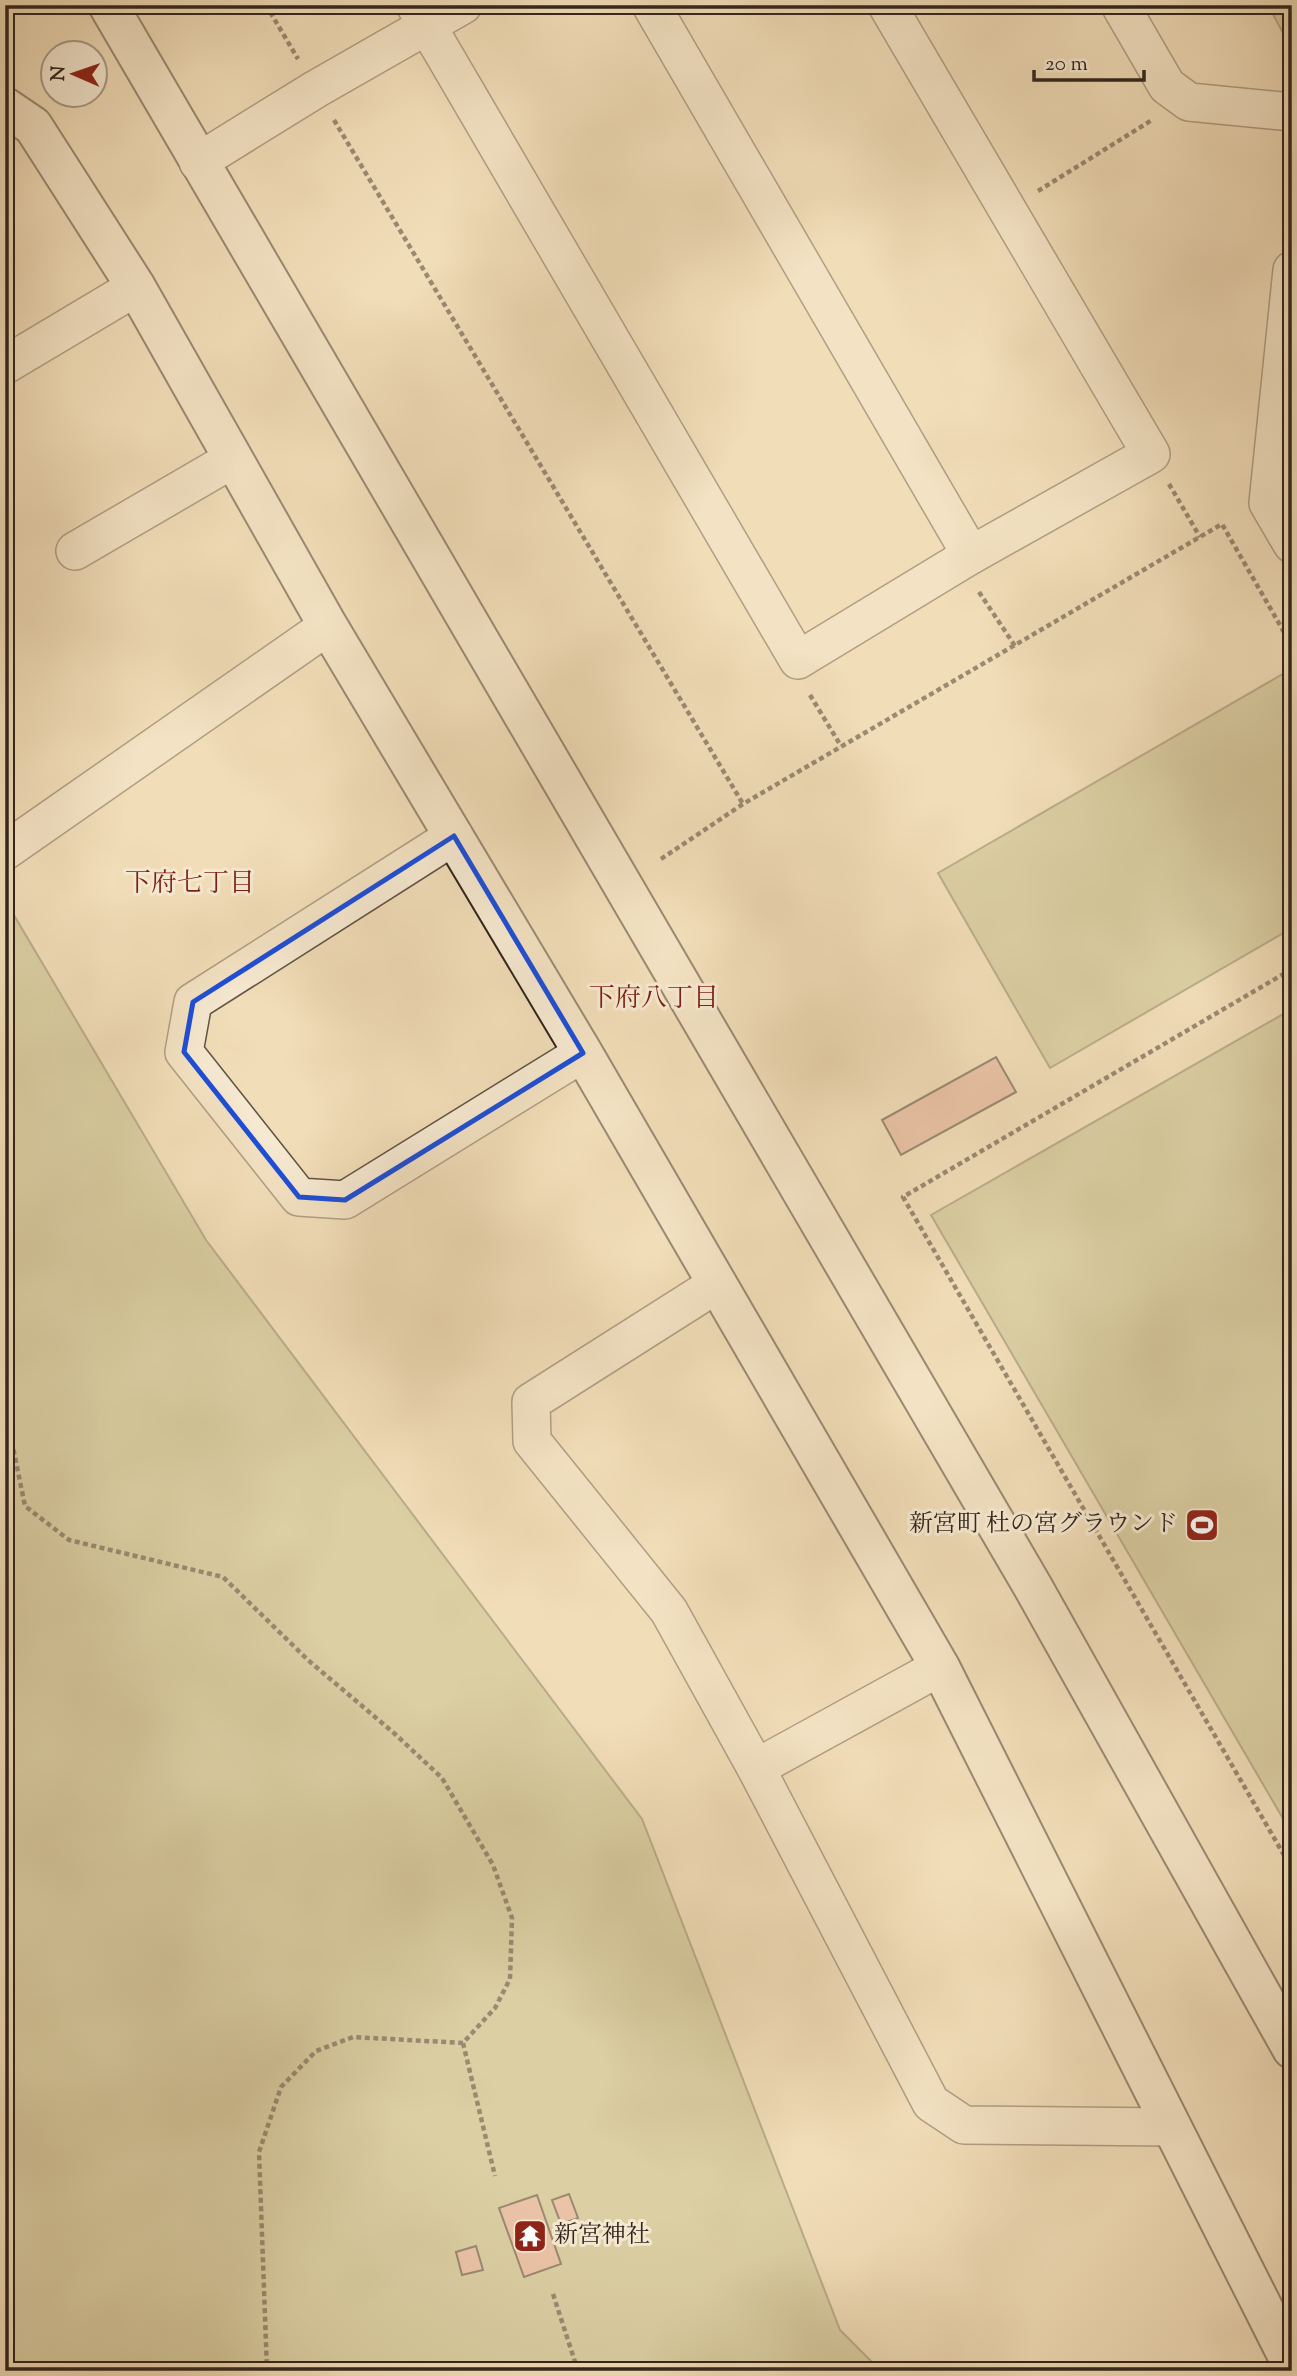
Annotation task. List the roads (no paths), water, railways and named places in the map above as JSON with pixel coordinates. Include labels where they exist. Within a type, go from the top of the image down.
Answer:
[{"type":"street","points":[[108,5],[1033,1587],[1292,2049]]},
{"type":"street","points":[[198,162],[316,89],[421,15],[463,5]]},
{"type":"street","points":[[651,5],[965,559]]},
{"type":"street","points":[[421,15],[798,660],[965,559],[1151,454],[887,5]]},
{"type":"street","points":[[1120,5],[1167,86],[1189,103],[1292,112]]},
{"type":"street","points":[[5,107],[33,126],[136,286],[328,626],[583,1053],[940,1667],[1292,2365]]},
{"type":"street","points":[[1292,270],[1268,503],[1292,544]]},
{"type":"street","points":[[5,365],[136,286]]},
{"type":"street","points":[[75,551],[233,459]]},
{"type":"street","points":[[5,851],[328,626]]},
{"type":"street","points":[[454,836],[193,1002],[184,1052],[299,1197],[345,1200],[583,1053]]},
{"type":"street","points":[[717,1284],[531,1402],[533,1441],[669,1611],[756,1768],[930,2104],[964,2125],[1172,2127]]},
{"type":"street","points":[[756,1768],[940,1667]]},
{"type":"place","name":"新宮町 杜の宮グラウンド","points":[[1202,1525]]},
{"type":"place","name":"新宮神社","points":[[530,2236]]},
{"type":"district","name":"下府七丁目","points":[[190,884]]},
{"type":"district","name":"下府八丁目","points":[[654,999]]}]
